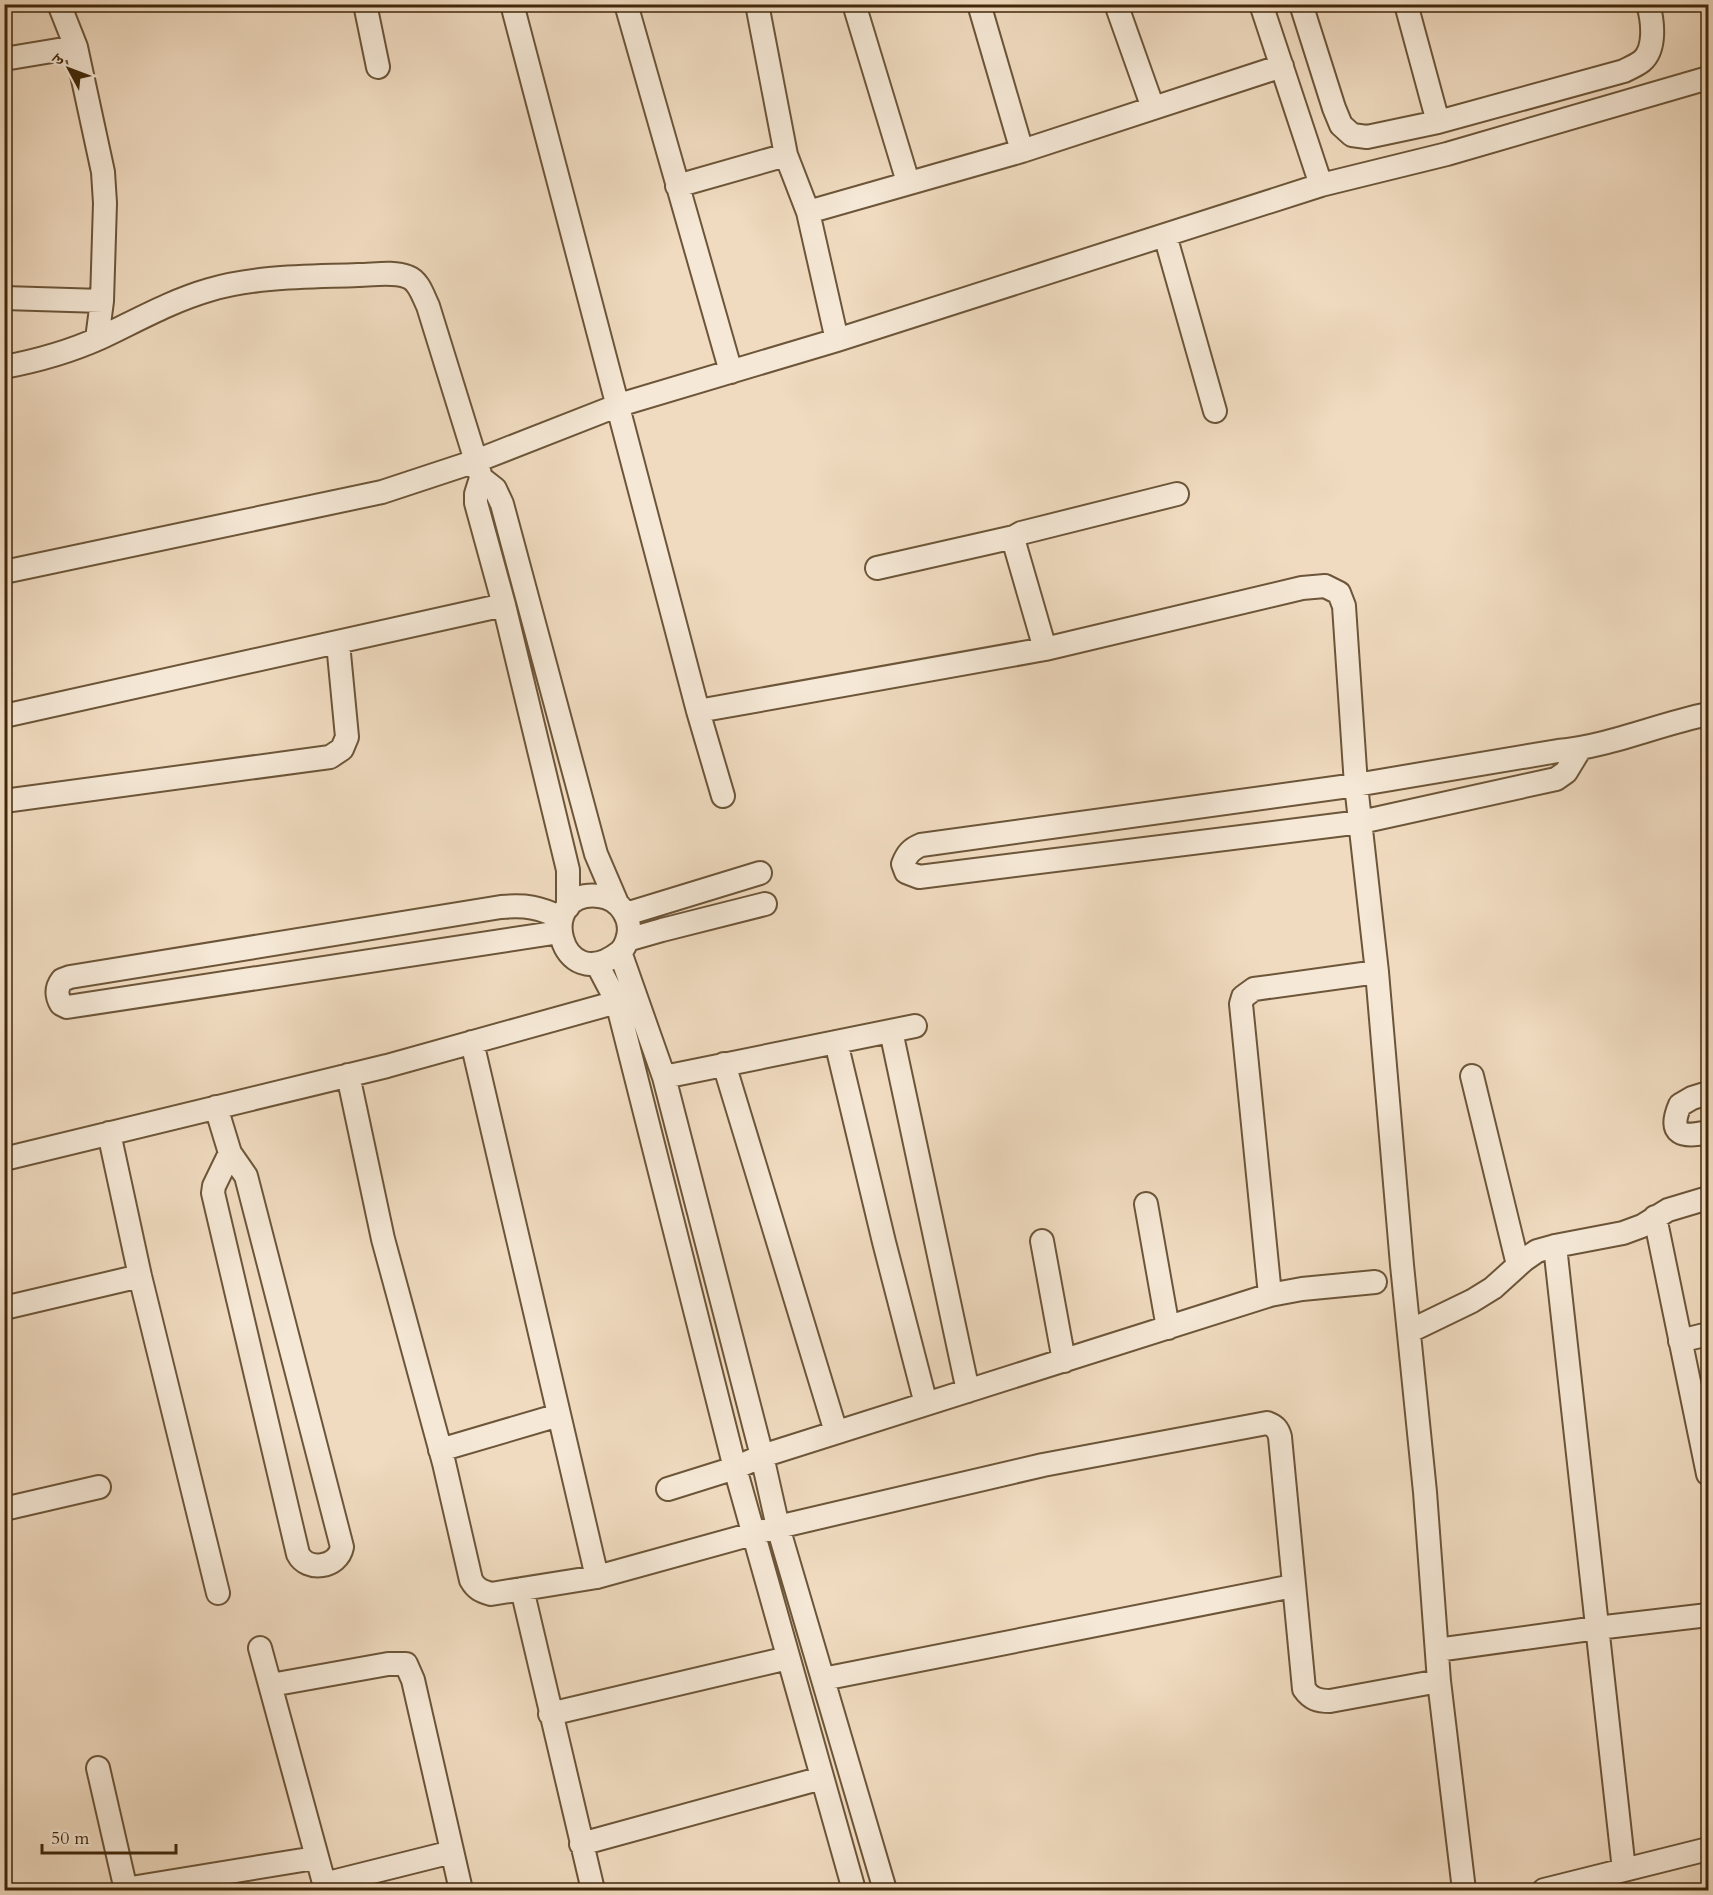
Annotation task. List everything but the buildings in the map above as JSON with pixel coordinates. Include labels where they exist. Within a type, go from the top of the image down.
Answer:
[{"type":"street","points":[[59,4],[76,47],[103,172],[105,203],[102,301],[98,339]]},
{"type":"street","points":[[365,4],[378,67]]},
{"type":"street","points":[[512,4],[698,711],[723,796]]},
{"type":"street","points":[[626,4],[731,372]]},
{"type":"street","points":[[757,4],[786,155],[808,212],[837,340]]},
{"type":"street","points":[[854,4],[908,182]]},
{"type":"street","points":[[979,4],[1022,151]]},
{"type":"street","points":[[1116,4],[1153,108]]},
{"type":"street","points":[[1261,4],[1321,185]]},
{"type":"street","points":[[1301,4],[1341,125],[1352,135],[1367,137],[1438,122],[1624,71],[1643,60],[1651,47],[1651,14],[1648,4]]},
{"type":"street","points":[[1406,4],[1438,122]]},
{"type":"street","points":[[4,59],[76,47]]},
{"type":"street","points":[[808,212],[1022,151],[1282,66]]},
{"type":"street","points":[[4,572],[478,470],[619,405],[837,340],[1321,185],[1447,154],[1708,77]]},
{"type":"street","points":[[677,186],[786,155]]},
{"type":"street","points":[[1166,235],[1215,411]]},
{"type":"street","points":[[4,367],[28,362],[98,339],[179,300],[210,289],[244,282],[394,274],[410,277],[420,288],[428,306],[478,470],[476,503],[504,605],[568,870],[563,945],[571,956],[583,963],[597,964],[610,961],[624,946],[662,930],[765,904]]},
{"type":"street","points":[[4,298],[102,301]]},
{"type":"street","points":[[478,470],[495,489],[502,504],[596,854],[629,927],[624,946],[664,1077],[762,1456],[778,1527],[885,1890]]},
{"type":"street","points":[[877,568],[1014,537],[1177,494]]},
{"type":"street","points":[[1014,537],[1045,649]]},
{"type":"street","points":[[698,711],[1045,649],[1302,588],[1324,586],[1339,593],[1344,606],[1356,785],[1377,972],[1437,1650],[1464,1890]]},
{"type":"street","points":[[4,716],[504,605]]},
{"type":"street","points":[[4,801],[330,757],[342,749],[347,737],[338,643]]},
{"type":"street","points":[[1580,749],[1566,772],[1556,779],[1361,822],[919,878],[906,872],[903,864],[907,854],[914,847],[921,845],[1356,785],[1580,749],[1674,721],[1708,714]]},
{"type":"street","points":[[621,908],[760,873]]},
{"type":"street","points":[[563,919],[541,908],[521,905],[501,907],[70,977],[62,980],[57,987],[57,998],[67,1007],[563,919],[579,898],[592,895],[605,896],[621,908]]},
{"type":"street","points":[[597,964],[616,1002],[735,1468],[854,1890]]},
{"type":"street","points":[[1270,1295],[1241,1004],[1243,997],[1254,989],[1377,972]]},
{"type":"street","points":[[4,1159],[348,1075],[616,1002]]},
{"type":"street","points":[[664,1077],[915,1026]]},
{"type":"street","points":[[891,1031],[968,1392]]},
{"type":"street","points":[[472,1042],[597,1577]]},
{"type":"street","points":[[836,1042],[926,1404]]},
{"type":"street","points":[[724,1065],[836,1432]]},
{"type":"street","points":[[348,1075],[383,1239],[440,1450],[471,1580],[475,1587],[491,1594],[597,1577],[778,1527],[1043,1465],[1267,1423],[1279,1431],[1280,1437],[1304,1689],[1310,1697],[1320,1701],[1330,1701],[1440,1681]]},
{"type":"street","points":[[1472,1076],[1518,1265]]},
{"type":"street","points":[[1708,1093],[1680,1105],[1675,1124],[1677,1130],[1684,1135],[1692,1136],[1708,1132]]},
{"type":"street","points":[[216,1107],[230,1153],[246,1176],[342,1547],[341,1553],[336,1558],[323,1565],[307,1564],[301,1561],[298,1554],[213,1193],[214,1186],[230,1153]]},
{"type":"street","points":[[109,1133],[140,1276],[218,1593]]},
{"type":"street","points":[[1410,1331],[1472,1301],[1537,1251],[1623,1233],[1642,1226],[1668,1210],[1708,1198]]},
{"type":"street","points":[[1146,1204],[1168,1328]]},
{"type":"street","points":[[1654,1217],[1680,1341],[1704,1428],[1708,1474]]},
{"type":"street","points":[[1041,1241],[1064,1361]]},
{"type":"street","points":[[1555,1246],[1624,1870]]},
{"type":"street","points":[[4,1308],[140,1276]]},
{"type":"street","points":[[668,1488],[735,1468],[762,1456],[836,1432],[1270,1295],[1302,1289],[1375,1282]]},
{"type":"street","points":[[1680,1341],[1708,1334]]},
{"type":"street","points":[[440,1450],[559,1415]]},
{"type":"street","points":[[4,1509],[99,1487]]},
{"type":"street","points":[[823,1679],[1293,1586]]},
{"type":"street","points":[[522,1589],[593,1890]]},
{"type":"street","points":[[1437,1650],[1708,1615]]},
{"type":"street","points":[[260,1648],[315,1858],[325,1887],[452,1852]]},
{"type":"street","points":[[550,1714],[788,1658]]},
{"type":"street","points":[[271,1685],[388,1664],[406,1664],[414,1680],[461,1890]]},
{"type":"street","points":[[98,1768],[126,1890],[315,1858]]},
{"type":"street","points":[[581,1844],[822,1778]]},
{"type":"street","points":[[1544,1890],[1708,1849]]}]
